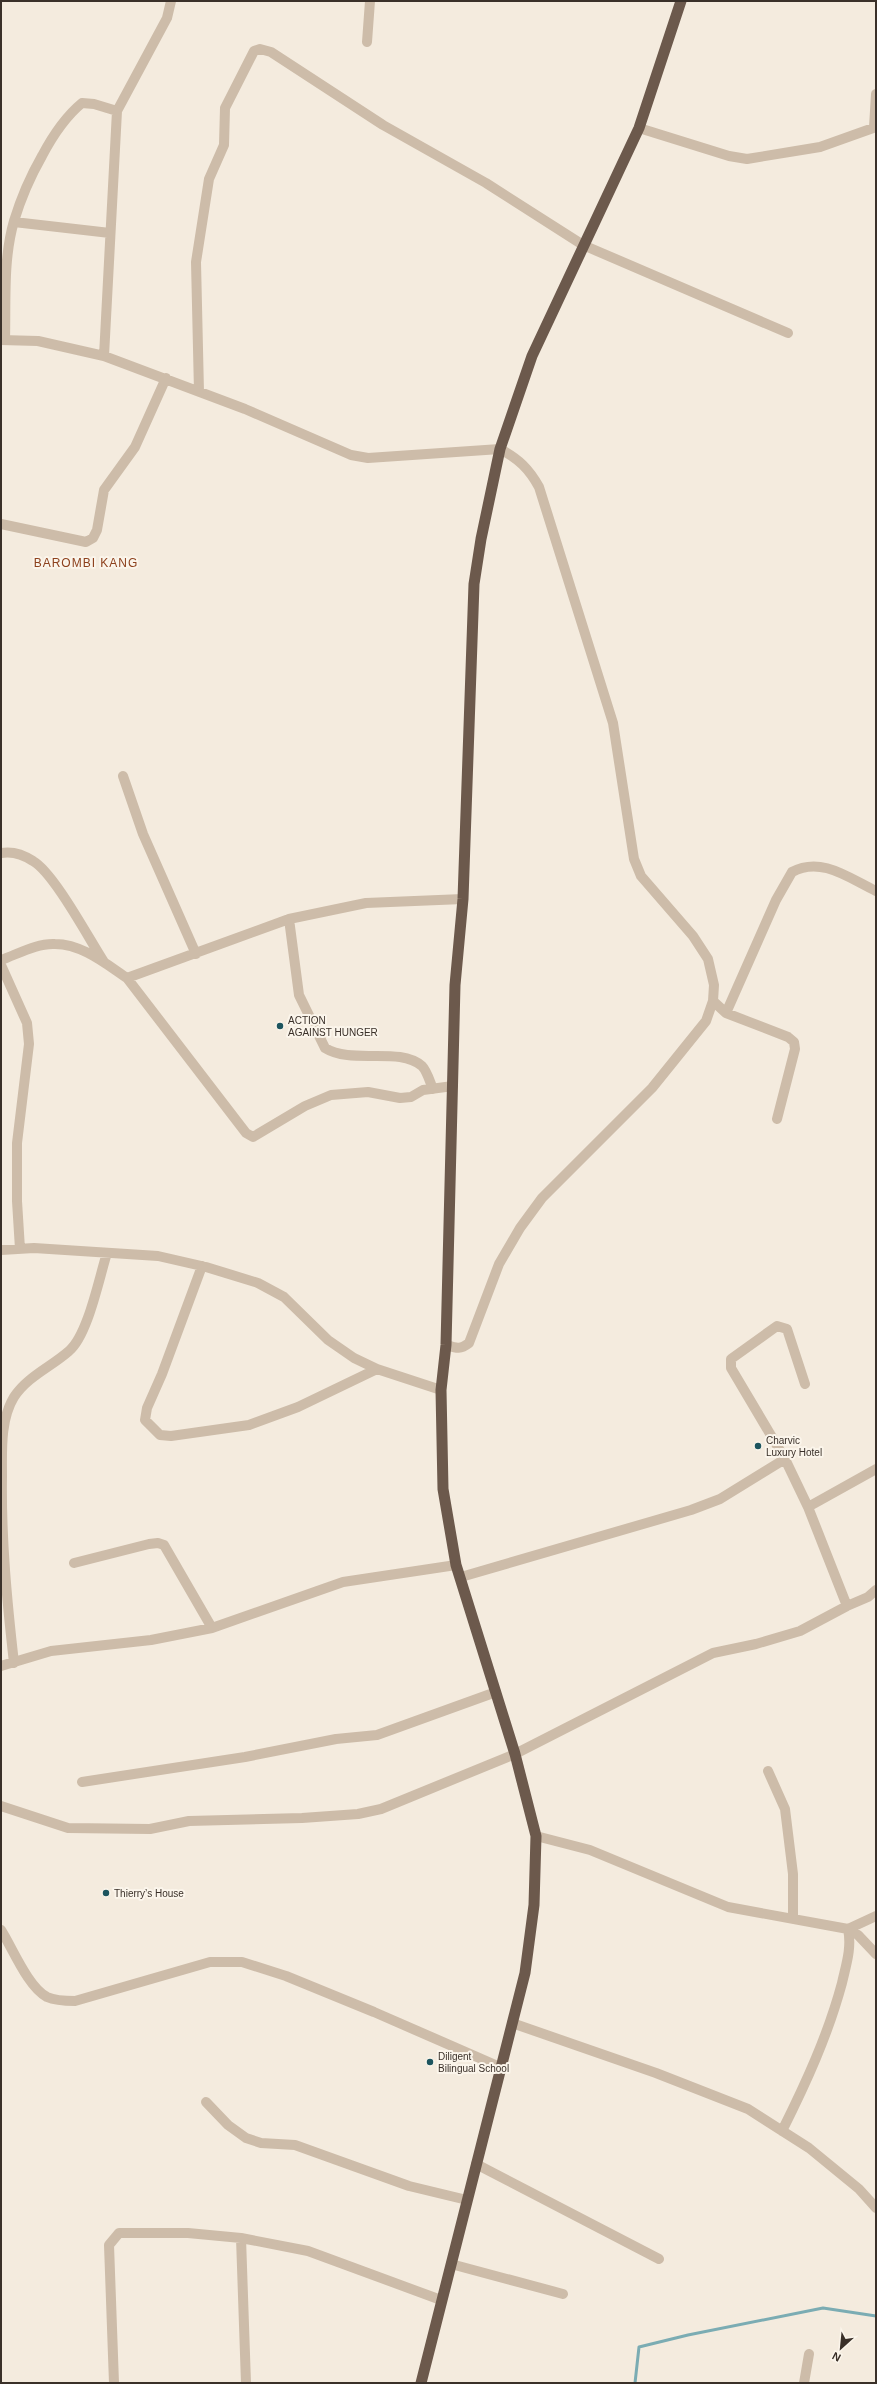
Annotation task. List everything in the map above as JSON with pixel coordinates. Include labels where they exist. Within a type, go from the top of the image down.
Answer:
[{"type":"highway","points":[[423,2381],[500,2067],[525,1973],[534,1905],[536,1836],[515,1754],[456,1565],[443,1489],[441,1390],[446,1345],[455,984],[462,899],[474,584],[500,449],[532,356],[638,128],[681,1]]},
{"type":"street","points":[[104,356],[117,112],[167,18],[171,1]]},
{"type":"street","points":[[367,42],[370,1]]},
{"type":"street","points":[[199,392],[197,254],[209,178],[224,145],[224,108],[254,51],[260,49],[271,52],[383,125],[486,183],[583,245],[788,333]]},
{"type":"street","points":[[638,128],[729,156],[747,159],[820,148],[875,127],[876,94]]},
{"type":"street","points":[[117,112],[94,104],[82,103],[72,112],[50,140],[27,184],[14,222],[7,267],[3,340],[38,341],[104,356],[166,378],[245,409],[351,455],[368,458],[500,449],[515,457],[530,469],[540,487],[613,723],[634,859],[641,876],[693,936],[708,958],[714,985],[713,1001],[706,1020],[652,1088],[537,1204],[499,1264],[469,1343],[463,1348],[456,1348],[446,1345]]},
{"type":"street","points":[[14,222],[110,233]]},
{"type":"street","points":[[1,524],[86,542],[93,538],[97,530],[104,490],[135,447],[166,378]]},
{"type":"street","points":[[123,776],[143,834],[196,954]]},
{"type":"street","points":[[1,853],[22,855],[35,861],[51,880],[105,963]]},
{"type":"street","points":[[726,1013],[776,900],[792,872],[810,865],[823,865],[876,891]]},
{"type":"street","points":[[128,978],[289,919],[366,903],[462,899]]},
{"type":"street","points":[[289,919],[299,995],[325,1048],[340,1055],[412,1060],[423,1067],[433,1088]]},
{"type":"street","points":[[1,960],[34,947],[54,944],[77,947],[128,978],[241,1127],[253,1137],[305,1106],[331,1095],[368,1092],[400,1098],[411,1097],[423,1090],[453,1086]]},
{"type":"street","points":[[1,965],[27,1023],[29,1044],[17,1143],[17,1201],[20,1249]]},
{"type":"street","points":[[713,1001],[726,1013],[788,1038],[794,1042],[795,1049],[777,1119]]},
{"type":"street","points":[[1,1250],[20,1249],[158,1256],[202,1266],[258,1283],[284,1297],[328,1340],[354,1358],[377,1369],[441,1390]]},
{"type":"street","points":[[14,1663],[6,1595],[1,1517],[4,1424],[14,1397],[31,1378],[70,1350],[82,1336],[107,1253]]},
{"type":"street","points":[[202,1266],[162,1374],[147,1408],[146,1420],[152,1429],[160,1435],[170,1436],[248,1424],[298,1407],[377,1369]]},
{"type":"street","points":[[805,1384],[787,1329],[784,1327],[777,1326],[731,1359],[731,1368],[784,1459],[808,1507],[847,1606]]},
{"type":"street","points":[[461,1577],[691,1510],[720,1499],[784,1459]]},
{"type":"street","points":[[808,1507],[876,1469]]},
{"type":"street","points":[[74,1563],[149,1544],[158,1543],[164,1545],[212,1628]]},
{"type":"street","points":[[1,1666],[51,1651],[151,1640],[212,1628],[343,1582],[456,1565]]},
{"type":"street","points":[[1,1806],[68,1828],[150,1829],[189,1821],[302,1818],[358,1814],[381,1809],[515,1754],[713,1653],[756,1644],[800,1631],[847,1606],[868,1597],[876,1590]]},
{"type":"street","points":[[82,1782],[245,1757],[336,1739],[376,1735],[496,1692]]},
{"type":"street","points":[[768,1771],[785,1809],[793,1866],[793,1919]]},
{"type":"street","points":[[536,1836],[590,1850],[728,1907],[848,1929],[858,1935],[876,1954]]},
{"type":"street","points":[[848,1929],[876,1916]]},
{"type":"street","points":[[782,2131],[814,2066],[833,2014],[848,1959],[850,1938],[848,1929]]},
{"type":"street","points":[[1,1930],[33,1984],[47,1997],[59,2000],[75,2001],[210,1962],[242,1962],[286,1976],[374,2012],[500,2067]]},
{"type":"street","points":[[512,2023],[656,2073],[748,2109],[809,2148],[859,2189],[876,2208]]},
{"type":"street","points":[[206,2102],[228,2125],[246,2138],[261,2143],[295,2145],[409,2186],[467,2200]]},
{"type":"street","points":[[476,2164],[659,2259]]},
{"type":"street","points":[[114,2383],[109,2245],[113,2238],[119,2233],[181,2233],[241,2238],[308,2251],[442,2300]]},
{"type":"street","points":[[241,2238],[246,2383]]},
{"type":"street","points":[[451,2264],[563,2294]]},
{"type":"street","points":[[804,2383],[808,2354]]},
{"type":"waterway","points":[[635,2383],[639,2347],[688,2335],[823,2308],[876,2316]]},
{"type":"place","name":"ACTION AGAINST HUNGER","points":[[280,1026]]},
{"type":"place","name":"Charvic Luxury Hotel","points":[[758,1446]]},
{"type":"place","name":"Thierry’s House","points":[[106,1893]]},
{"type":"place","name":"Diligent Bilingual School","points":[[430,2062]]},
{"type":"district","name":"BAROMBI KANG","points":[[86,563]]}]
